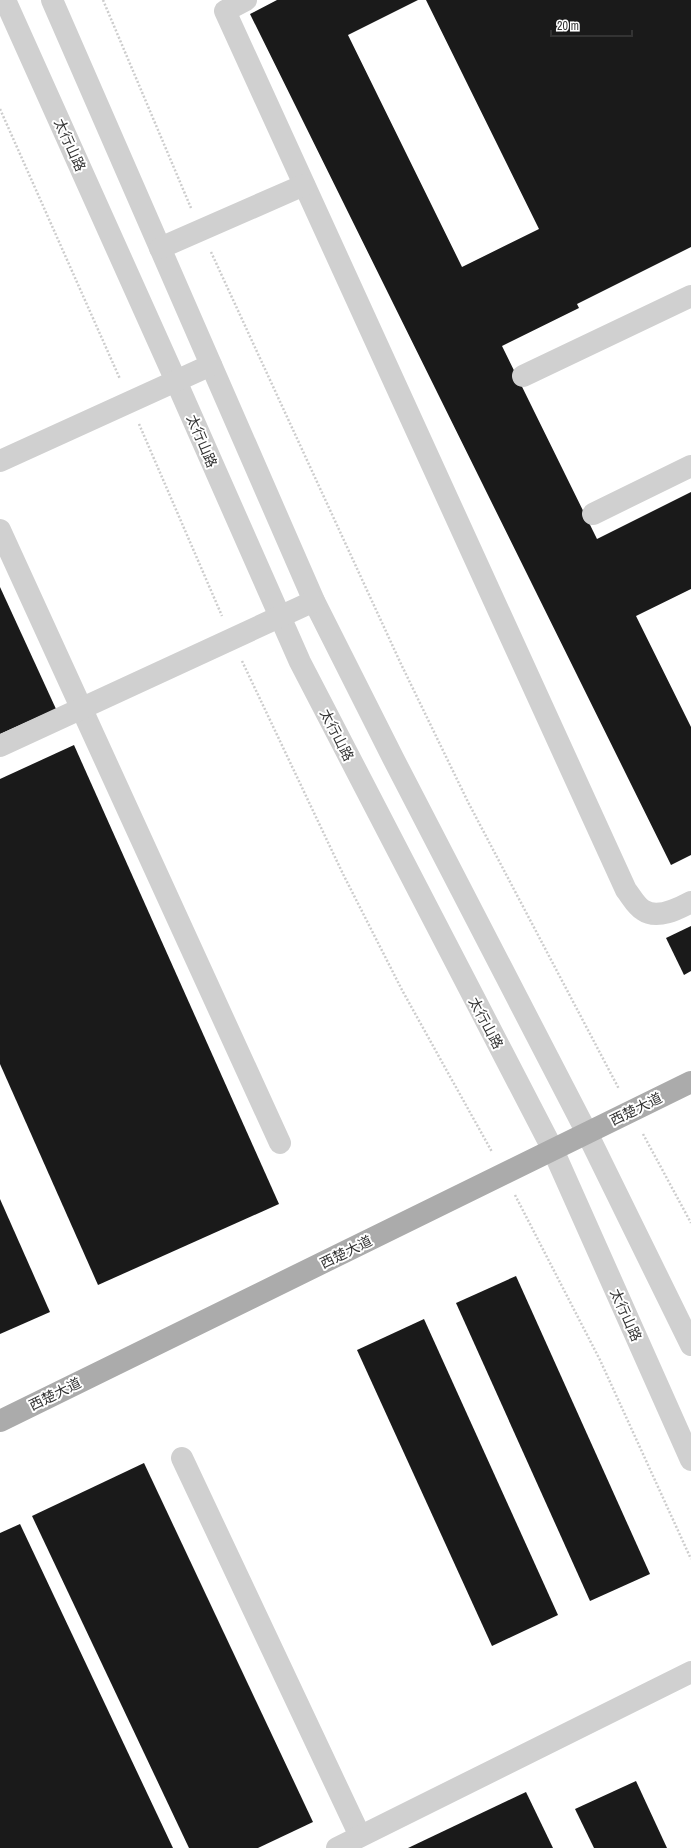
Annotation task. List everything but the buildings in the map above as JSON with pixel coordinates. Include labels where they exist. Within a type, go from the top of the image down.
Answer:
[{"type":"main road","name":"西楚大道","points":[[0,1421],[691,1082]]},
{"type":"street","name":"太行山路","points":[[5,0],[300,662],[553,1150],[691,1460]]},
{"type":"street","points":[[52,0],[314,601],[587,1133],[691,1345]]},
{"type":"street","points":[[246,0],[225,10],[626,890],[643,910],[658,914],[674,911],[691,902]]},
{"type":"street","points":[[160,248],[304,185]]},
{"type":"street","points":[[523,376],[691,296]]},
{"type":"street","points":[[0,461],[211,365]]},
{"type":"street","points":[[593,514],[691,466]]},
{"type":"street","points":[[0,530],[280,1143]]},
{"type":"street","points":[[0,746],[314,601]]},
{"type":"street","points":[[182,1458],[360,1836]]},
{"type":"street","points":[[337,1848],[691,1672]]},
{"type":"path","points":[[103,0],[201,230],[401,664],[465,795],[631,1112],[691,1223]]},
{"type":"path","points":[[0,109],[232,639],[343,874],[384,956],[504,1174],[600,1360],[691,1559]]}]
